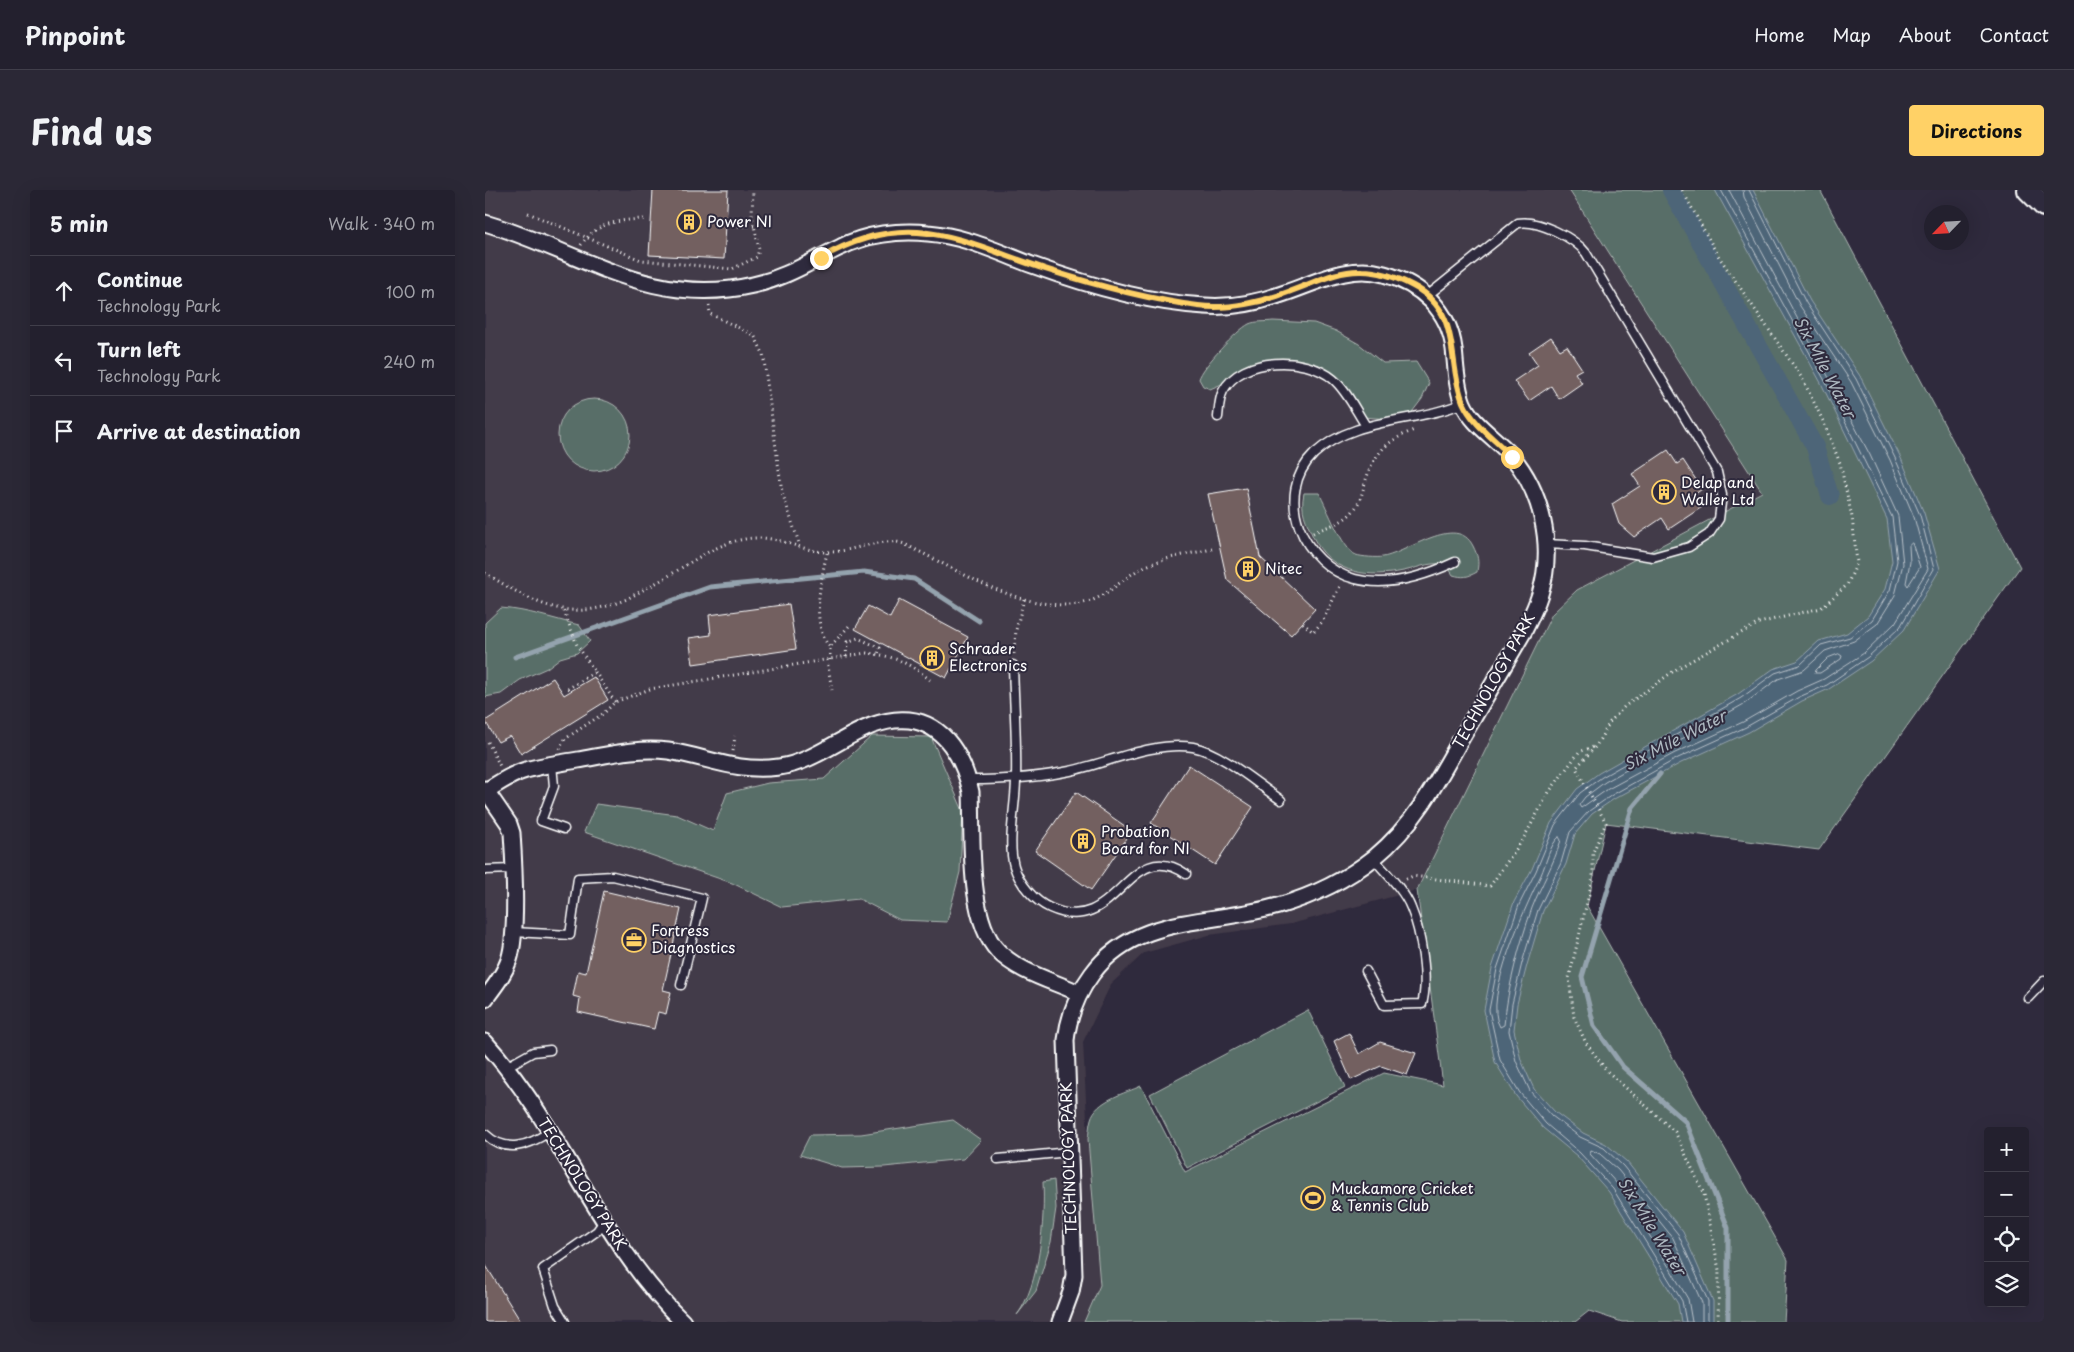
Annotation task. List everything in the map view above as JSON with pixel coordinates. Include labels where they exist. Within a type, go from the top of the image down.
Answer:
[{"type":"street","points":[[2029,190],[2044,206]]},
{"type":"street","name":"TECHNOLOGY PARK","points":[[485,223],[510,230],[620,276],[661,287],[694,291],[728,290],[752,286],[790,274],[858,240],[895,233],[922,232],[967,240],[1033,265],[1100,286],[1170,302],[1201,306],[1248,303],[1281,295],[1329,276],[1360,271],[1386,274],[1414,286],[1427,296],[1443,315],[1451,334],[1463,403],[1471,417],[1520,467],[1540,510],[1546,544],[1546,568],[1541,592],[1524,631],[1431,793],[1405,829],[1373,858],[1332,885],[1277,906],[1172,925],[1148,931],[1130,939],[1103,960],[1079,993],[1068,1026],[1066,1040],[1073,1274],[1071,1292],[1060,1322]]},
{"type":"street","points":[[485,999],[499,981],[509,961],[513,932],[513,869],[512,833],[509,824],[485,790],[526,770],[620,752],[648,750],[678,752],[745,769],[774,768],[807,760],[882,723],[910,720],[929,727],[944,737],[959,755],[969,780],[976,905],[987,937],[998,951],[1015,964],[1079,993]]},
{"type":"street","name":"TECHNOLOGY PARK","points":[[485,1042],[506,1067],[641,1276],[683,1322]]},
{"type":"lane","points":[[1427,296],[1518,223],[1527,223],[1568,237],[1586,253],[1717,472],[1722,495],[1719,519],[1709,534],[1689,547],[1669,554],[1653,556],[1585,546],[1546,544]]},
{"type":"lane","points":[[1218,418],[1223,391],[1231,380],[1257,367],[1281,363],[1315,369],[1333,378],[1366,426]]},
{"type":"lane","points":[[1455,562],[1424,575],[1391,581],[1366,581],[1345,576],[1323,564],[1309,548],[1303,538],[1297,517],[1294,493],[1301,471],[1322,448],[1366,426],[1427,416],[1463,403]]},
{"type":"lane","points":[[1013,665],[1017,780],[1013,855],[1014,866],[1027,890],[1049,907],[1076,914],[1094,910],[1109,901],[1133,875],[1152,866],[1168,864],[1186,874]]},
{"type":"lane","points":[[969,780],[1017,780],[1070,771],[1152,750],[1188,747],[1207,752],[1281,800]]},
{"type":"lane","points":[[552,765],[554,786],[541,821],[564,829]]},
{"type":"lane","points":[[1365,971],[1384,1005],[1422,1004],[1426,990],[1417,928],[1411,908],[1394,883],[1373,858]]},
{"type":"lane","points":[[485,870],[513,869]]},
{"type":"lane","points":[[513,932],[571,935],[577,878],[613,876],[703,898],[681,985]]},
{"type":"lane","points":[[2028,998],[2044,981]]},
{"type":"lane","points":[[506,1067],[533,1052],[550,1050]]},
{"type":"lane","points":[[485,1134],[497,1143],[514,1148],[526,1145],[549,1132]]},
{"type":"lane","points":[[998,1159],[1069,1152]]},
{"type":"lane","points":[[565,1322],[555,1306],[543,1269],[597,1231],[604,1221]]},
{"type":"path","points":[[528,213],[641,260],[732,269],[757,257],[759,249],[752,216],[753,190]]},
{"type":"path","points":[[1682,190],[1717,254],[1802,378],[1823,421],[1840,463],[1852,517],[1857,563],[1847,585],[1821,608],[1759,623],[1678,668],[1625,706],[1610,722],[1595,747],[1576,768],[1606,822],[1593,852],[1593,878],[1569,978],[1574,1017],[1586,1043],[1607,1072],[1675,1132],[1704,1194],[1719,1270],[1718,1322]]},
{"type":"path","points":[[573,256],[587,236],[603,224],[646,219]]},
{"type":"path","points":[[733,226],[754,226]]},
{"type":"path","points":[[707,299],[710,314],[754,335],[763,353],[782,492],[800,546]]},
{"type":"path","points":[[1303,538],[1343,520],[1353,512],[1360,500],[1374,458],[1386,445],[1420,427]]},
{"type":"path","points":[[485,573],[524,597],[564,611],[599,609],[618,602],[724,544],[744,539],[781,540],[827,553],[848,551],[885,542],[902,543],[922,555],[997,590],[1024,599],[1044,603],[1079,604],[1097,598],[1146,567],[1212,549]]},
{"type":"path","points":[[827,553],[818,602],[822,633],[830,647],[829,660],[832,690]]},
{"type":"path","points":[[1303,623],[1313,632],[1322,622],[1345,576]]},
{"type":"path","points":[[1013,665],[1016,630],[1024,599]]},
{"type":"path","points":[[564,611],[577,645],[615,702]]},
{"type":"path","points":[[830,647],[849,626]]},
{"type":"path","points":[[846,657],[847,642],[857,638],[880,648],[878,654]]},
{"type":"path","points":[[552,765],[565,739],[604,713],[615,702],[650,689],[866,653],[896,658],[916,668],[930,680]]},
{"type":"path","points":[[566,690],[595,672]]},
{"type":"path","points":[[489,742],[507,778]]},
{"type":"path","points":[[1394,883],[1413,876],[1490,886],[1522,841],[1555,784],[1579,752],[1595,747]]},
{"type":"shaded area","points":[[485,190],[1569,190],[1762,492],[1577,590],[1552,614],[1417,890],[1291,924],[1209,935],[1144,953],[1111,984],[1083,1042],[1088,1139],[1100,1285],[1084,1322],[485,1322]]},
{"type":"green space","points":[[1569,190],[1820,190],[2020,567],[1819,850],[1606,823],[1587,906],[1788,1260],[1784,1322],[1622,1322],[1589,1311],[1575,1322],[1084,1322],[1100,1285],[1088,1139],[1090,1121],[1094,1112],[1105,1102],[1141,1086],[1185,1172],[1384,1073],[1443,1085],[1417,890],[1552,614],[1577,590],[1762,492]]},
{"type":"green space","points":[[1273,321],[1314,323],[1336,331],[1359,344],[1383,363],[1416,362],[1429,383],[1422,399],[1409,416],[1388,419],[1363,417],[1336,385],[1303,367],[1267,365],[1210,389],[1203,386],[1199,379],[1206,366],[1237,333],[1251,323]]},
{"type":"green space","points":[[594,399],[614,405],[624,415],[630,435],[624,455],[614,465],[594,471],[574,465],[564,455],[558,435],[564,415],[574,405]]},
{"type":"green space","points":[[1304,493],[1319,493],[1345,545],[1356,555],[1383,557],[1431,538],[1456,533],[1466,537],[1473,546],[1478,559],[1477,572],[1471,575],[1457,576],[1453,575],[1446,564],[1438,564],[1426,565],[1405,571],[1372,574],[1360,573],[1338,565],[1328,558],[1313,537],[1303,511]]},
{"type":"green space","points":[[501,608],[531,613],[579,625],[590,641],[577,653],[560,658],[547,668],[520,680],[501,694],[485,697],[485,623]]},
{"type":"green space","points":[[872,736],[931,737],[963,811],[960,872],[947,922],[900,920],[859,899],[782,907],[732,883],[584,832],[596,804],[677,815],[713,831],[727,793],[768,783],[824,779]]},
{"type":"green space","points":[[1308,1010],[1345,1087],[1187,1168],[1150,1094]]},
{"type":"green space","points":[[953,1120],[981,1140],[963,1159],[884,1167],[842,1168],[800,1155],[810,1135],[861,1134]]},
{"type":"green space","points":[[1054,1180],[1056,1208],[1051,1242],[1036,1291],[1017,1315],[1025,1302],[1036,1269],[1042,1232],[1043,1182]]},
{"type":"water","name":"Six Mile Water","points":[[1715,190],[1753,190],[1810,301],[1860,376],[1900,456],[1924,513],[1940,569],[1904,630],[1871,661],[1829,689],[1802,701],[1749,732],[1681,763],[1614,799],[1592,814],[1575,834],[1566,864],[1543,911],[1517,1004],[1514,1030],[1521,1060],[1534,1089],[1555,1112],[1583,1133],[1606,1144],[1627,1162],[1683,1232],[1713,1301],[1713,1322],[1681,1322],[1678,1304],[1609,1192],[1577,1156],[1543,1128],[1516,1096],[1495,1062],[1484,1010],[1492,968],[1514,902],[1532,869],[1551,823],[1577,789],[1599,773],[1738,694],[1773,669],[1797,661],[1819,641],[1847,633],[1868,616],[1885,589],[1892,561],[1887,519],[1821,383]]},
{"type":"building","name":"Power NI","points":[[653,190],[728,190],[724,259],[649,255]]},
{"type":"building","points":[[1551,337],[1560,350],[1567,346],[1582,369],[1575,373],[1582,383],[1559,399],[1551,386],[1529,401],[1514,381],[1538,365],[1529,352]]},
{"type":"building","name":"Delap and Waller Ltd","points":[[1668,450],[1677,464],[1683,460],[1702,489],[1694,495],[1702,507],[1669,529],[1662,518],[1634,537],[1619,524],[1612,504],[1640,486],[1632,474]]},
{"type":"building","name":"Nitec","points":[[1246,488],[1260,557],[1315,609],[1291,635],[1227,580],[1208,494]]},
{"type":"building","name":"Schrader Electronics","points":[[899,600],[968,637],[946,678],[855,629],[868,606],[890,618]]},
{"type":"building","points":[[789,604],[796,649],[693,664],[689,638],[711,635],[709,615]]},
{"type":"building","points":[[594,677],[608,700],[521,754],[510,736],[498,742],[485,721],[553,678],[564,695]]},
{"type":"building","points":[[1189,765],[1253,807],[1215,865],[1151,823]]},
{"type":"building","name":"Probation Board for NI","points":[[1076,792],[1132,831],[1091,890],[1035,851]]},
{"type":"building","name":"Fortress Diagnostics","points":[[604,891],[681,909],[663,990],[671,992],[666,1014],[658,1012],[654,1029],[578,1012],[580,998],[573,996],[578,971],[586,973]]},
{"type":"building","points":[[1349,1033],[1359,1054],[1380,1042],[1416,1053],[1407,1075],[1381,1066],[1351,1080],[1334,1041]]},
{"type":"building","points":[[485,1264],[521,1322],[485,1322]]},
{"type":"waterway","points":[[1671,190],[1815,447],[1830,496]]},
{"type":"waterway","points":[[515,657],[710,587],[864,572],[914,579],[979,621]]},
{"type":"waterway","points":[[1660,774],[1632,808],[1582,977],[1594,1026],[1623,1067],[1686,1122],[1728,1228],[1728,1322]]},
{"type":"place","name":"Power NI","points":[[689,222]]},
{"type":"place","name":"Delap and Waller Ltd","points":[[1664,492]]},
{"type":"place","name":"Nitec","points":[[1248,569]]},
{"type":"place","name":"Schrader Electronics","points":[[932,658]]},
{"type":"place","name":"Probation Board for NI","points":[[1083,841]]},
{"type":"place","name":"Fortress Diagnostics","points":[[634,940]]},
{"type":"place","name":"Muckamore Cricket & Tennis Club","points":[[1313,1198]]},
{"type":"route","points":[[821,258],[841,246],[879,235],[931,233],[967,240],[1033,265],[1100,286],[1170,302],[1201,306],[1248,303],[1271,298],[1329,276],[1343,273],[1360,271],[1386,274],[1421,290],[1443,315],[1448,324],[1454,347],[1459,388],[1463,403],[1471,417],[1512,457]]}]
